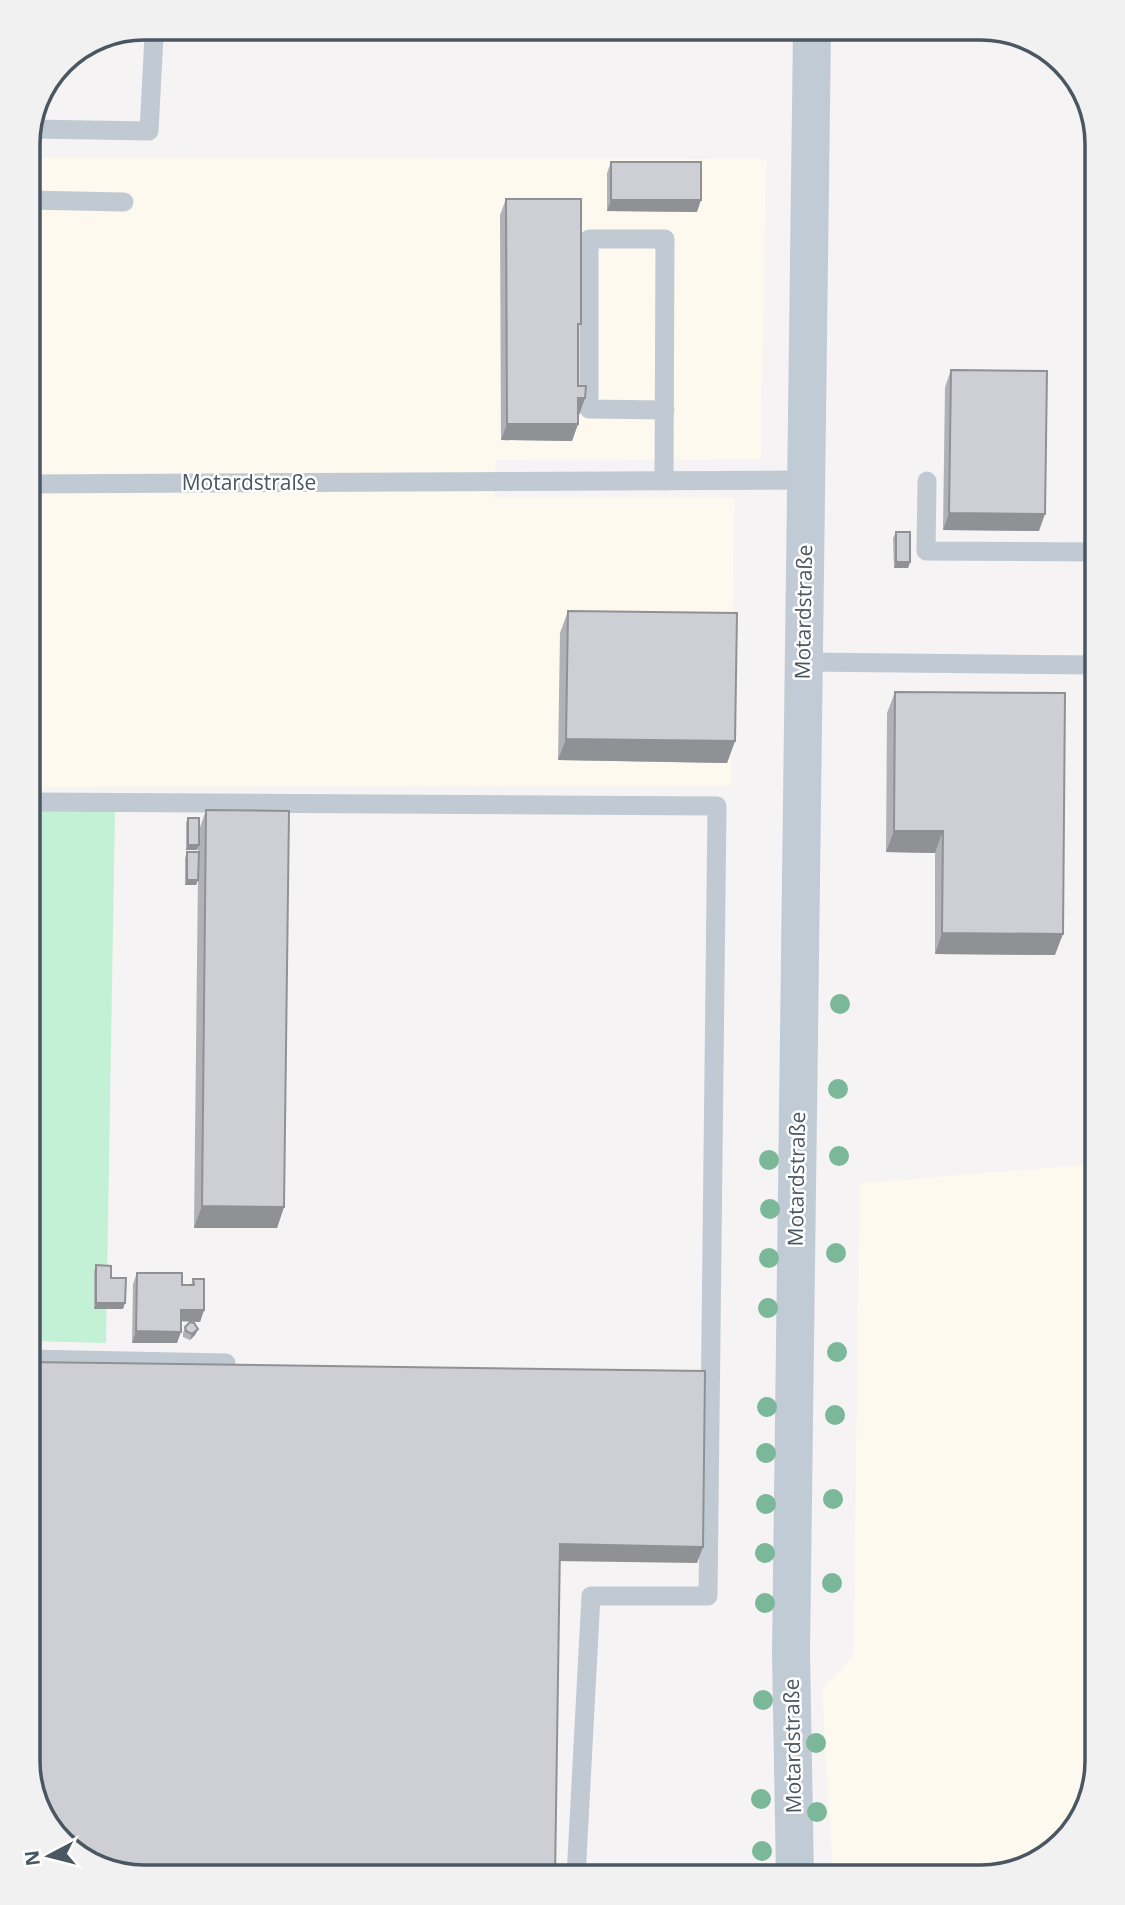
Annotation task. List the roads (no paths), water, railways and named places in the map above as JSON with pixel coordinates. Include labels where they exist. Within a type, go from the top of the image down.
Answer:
[{"type":"street","name":"Motardstraße","points":[[795,1865],[791,1651],[812,40]]},
{"type":"lane","points":[[42,130],[149,131],[154,40]]},
{"type":"lane","points":[[40,200],[124,202]]},
{"type":"lane","points":[[664,481],[665,410],[665,239],[589,239],[589,409],[665,410]]},
{"type":"lane","name":"Motardstraße","points":[[40,484],[806,480]]},
{"type":"lane","points":[[927,481],[926,551],[1085,552]]},
{"type":"lane","points":[[804,663],[1085,665]]},
{"type":"lane","points":[[40,802],[717,806],[708,1595],[591,1596],[577,1865]]},
{"type":"lane","points":[[40,1359],[226,1363]]}]
